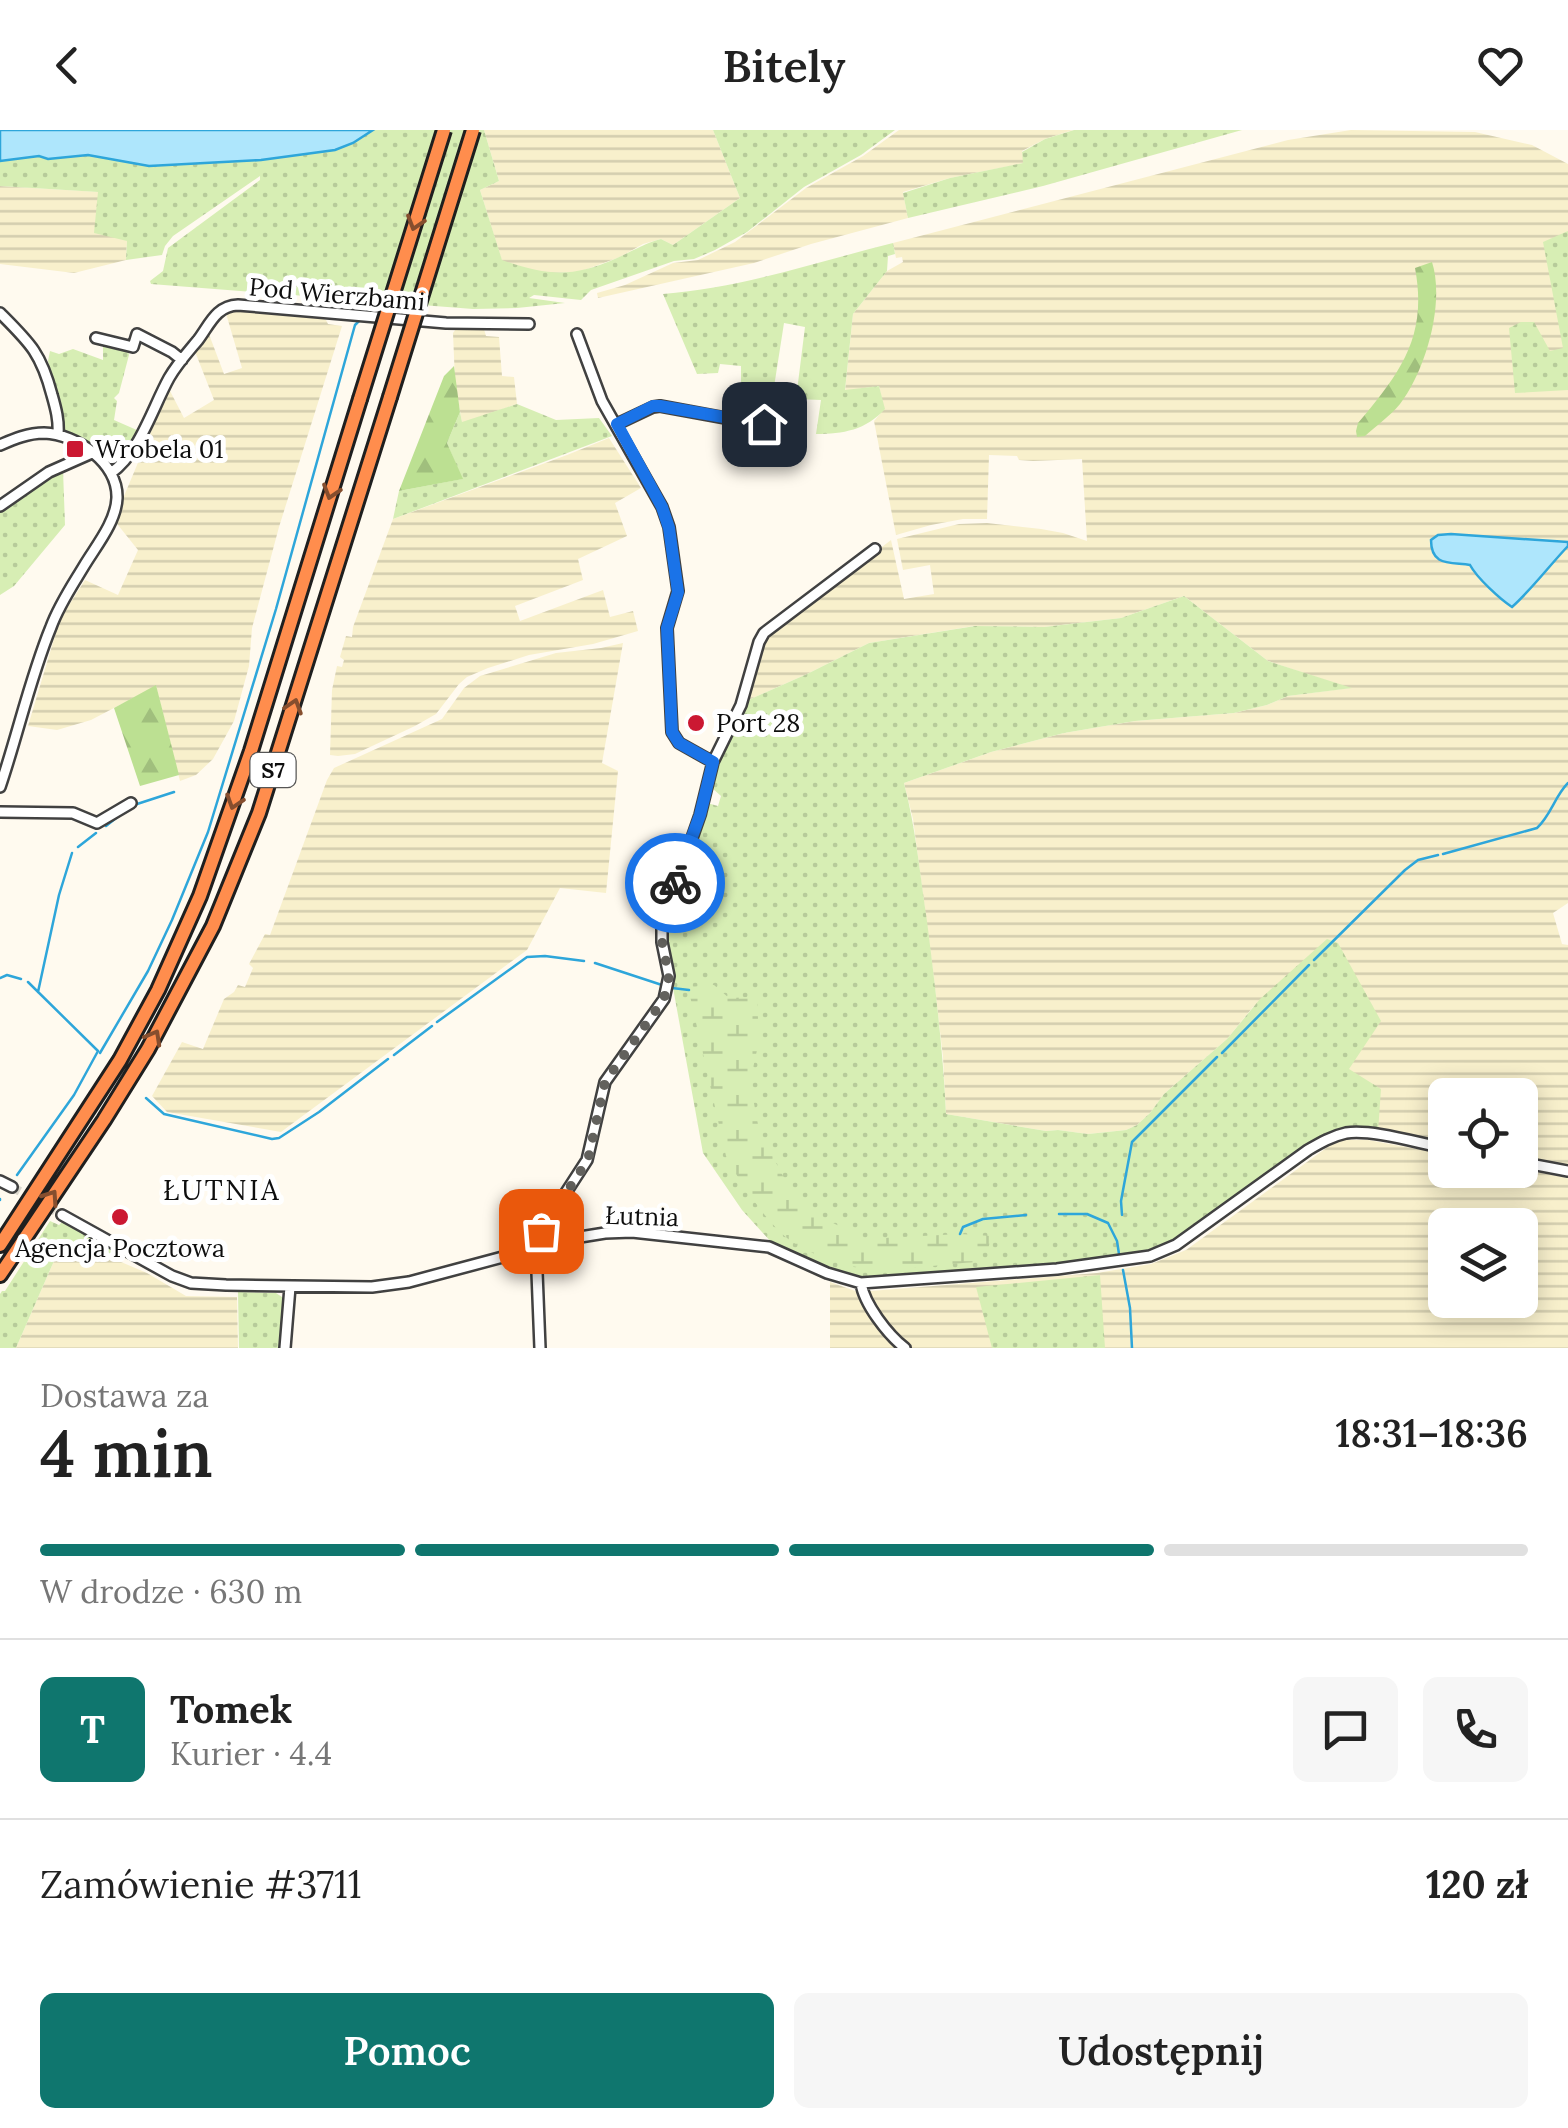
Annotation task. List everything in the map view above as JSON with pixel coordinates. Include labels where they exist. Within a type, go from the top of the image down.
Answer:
[{"type":"highway","name":"S7","points":[[0,1246],[120,1060],[158,990],[214,860],[444,130]]},
{"type":"highway","name":"S7","points":[[0,1275],[148,1049],[213,926],[242,858],[473,130]]},
{"type":"street","name":"Pod Wierzbami","points":[[111,473],[122,464],[140,436],[171,374],[224,307],[446,323],[529,324]]},
{"type":"street","points":[[0,313],[36,351],[44,367],[59,419],[58,435]]},
{"type":"street","points":[[96,338],[133,347],[137,334],[182,360]]},
{"type":"street","points":[[577,334],[607,410],[662,507],[669,528],[678,592],[667,628],[672,732],[679,743],[713,762]]},
{"type":"street","points":[[617,424],[653,406],[764,424]]},
{"type":"street","points":[[0,444],[33,434],[58,435],[92,453],[111,473],[117,492],[114,516],[49,630],[0,787]]},
{"type":"street","points":[[0,506],[50,472],[92,453]]},
{"type":"street","points":[[540,1348],[536,1247],[543,1228],[588,1160],[605,1082],[664,999],[669,976],[662,924],[700,815],[713,762],[740,705],[764,633],[875,549]]},
{"type":"street","points":[[0,812],[73,813],[97,822],[131,803]]},
{"type":"street","name":"Łutnia","points":[[62,1215],[172,1276],[191,1282],[372,1287],[409,1282],[605,1232],[632,1232],[768,1247],[861,1284],[1056,1269],[1150,1256],[1176,1245],[1328,1138],[1364,1133],[1428,1145]]},
{"type":"street","points":[[1538,1165],[1568,1171]]},
{"type":"street","points":[[0,1181],[12,1187]]},
{"type":"street","points":[[861,1284],[885,1330],[905,1348]]},
{"type":"street","points":[[285,1348],[290,1287]]},
{"type":"shaded area","points":[[484,130],[713,130],[740,198],[673,245],[661,239],[643,244],[579,272],[531,270],[502,261],[480,190],[499,181]]},
{"type":"shaded area","points":[[899,130],[1073,130],[1022,151],[1024,163],[903,192],[908,218],[754,263],[598,298],[597,293],[673,263],[698,260],[735,242],[806,188],[863,156]]},
{"type":"shaded area","points":[[1351,130],[1475,132],[1532,145],[1568,164],[1568,903],[1553,913],[1562,944],[1568,945],[1568,1168],[1538,1162],[1538,1078],[1428,1078],[1428,1142],[1378,1132],[1348,1069],[1269,993],[1227,1039],[1164,1094],[1150,1113],[1126,1130],[1088,1134],[1046,1131],[946,1114],[933,971],[913,819],[904,783],[991,752],[1064,733],[1135,721],[1234,713],[1288,696],[1349,688],[1268,661],[1184,596],[1121,618],[1044,627],[974,626],[869,643],[744,702],[765,637],[891,540],[904,599],[934,594],[930,565],[903,570],[897,539],[959,524],[987,523],[1041,529],[1087,541],[1082,459],[1033,461],[989,455],[987,519],[963,519],[896,535],[874,421],[884,409],[879,386],[845,391],[853,314],[887,271],[903,262],[902,257],[896,258],[893,243],[1288,140]]},
{"type":"shaded area","points":[[0,186],[99,192],[127,241],[126,260],[74,273],[0,264]]},
{"type":"shaded area","points":[[227,308],[317,315],[328,324],[342,326],[279,527],[252,628],[249,666],[234,721],[213,759],[196,775],[180,781],[156,686],[91,720],[57,730],[28,726],[60,619],[85,580],[118,595],[138,550],[114,520],[169,389],[184,418],[214,400],[194,349],[207,329],[224,374],[242,368]]},
{"type":"shaded area","points":[[458,326],[483,326],[486,336],[499,337],[502,376],[514,377],[517,404],[462,423],[453,333]]},
{"type":"shaded area","points":[[609,438],[641,488],[615,503],[627,536],[578,559],[583,580],[515,606],[520,621],[603,590],[610,617],[633,611],[638,631],[488,668],[467,677],[436,714],[415,726],[355,754],[330,755],[332,690],[337,666],[342,667],[344,660],[340,657],[346,636],[352,637],[393,519]]},
{"type":"shaded area","points":[[623,643],[602,763],[618,771],[606,893],[560,888],[527,950],[281,1132],[167,1112],[152,1096],[182,1042],[203,1049],[224,999],[238,985],[245,987],[253,968],[249,964],[265,934],[270,935],[334,768],[442,719],[464,688],[480,676],[556,653]]},
{"type":"shaded area","points":[[1344,1140],[1368,1140],[1428,1151],[1428,1188],[1538,1188],[1538,1172],[1568,1178],[1568,1348],[830,1348],[830,1282],[858,1292],[1097,1273],[1151,1264],[1186,1250],[1329,1146]]},
{"type":"shaded area","points":[[57,1254],[114,1259],[186,1296],[237,1297],[238,1348],[16,1348]]},
{"type":"green space","points":[[373,130],[484,130],[499,181],[480,190],[502,260],[547,272],[573,272],[661,239],[673,245],[740,198],[713,130],[895,130],[861,155],[804,187],[747,232],[715,250],[591,290],[581,300],[534,295],[529,298],[565,303],[517,308],[473,309],[151,284],[163,271],[168,248],[260,180],[260,176],[173,236],[162,255],[126,260],[127,241],[94,233],[98,192],[0,186],[0,161],[88,155],[149,166],[261,160],[335,150]]},
{"type":"green space","points":[[1074,130],[1242,130],[1043,186],[908,218],[903,193],[950,178],[1023,163],[1022,152],[1045,139]]},
{"type":"green space","points":[[1568,231],[1568,390],[1515,393],[1509,328],[1521,322],[1534,322],[1550,351],[1563,348],[1543,242]]},
{"type":"green space","points":[[893,243],[895,254],[888,256],[887,271],[853,314],[845,390],[879,386],[885,409],[870,422],[845,432],[816,434],[821,400],[796,399],[805,327],[784,323],[774,387],[741,383],[741,366],[720,364],[718,373],[697,374],[663,294],[750,280]]},
{"type":"green space","points":[[1432,262],[1434,316],[1418,373],[1396,408],[1365,436],[1357,437],[1358,423],[1398,370],[1414,334],[1418,292],[1415,268]]},
{"type":"green space","points":[[103,343],[128,349],[119,393],[114,398],[114,420],[139,431],[116,464],[91,444],[62,429],[48,361],[50,351],[59,354],[73,349],[103,360]]},
{"type":"green space","points":[[454,366],[460,412],[447,443],[463,479],[399,491],[444,376]]},
{"type":"green space","points":[[517,404],[556,420],[599,418],[612,436],[393,519],[399,491],[462,479],[447,443],[460,412],[462,422]]},
{"type":"green space","points":[[63,470],[65,525],[14,586],[0,595],[0,508]]},
{"type":"green space","points":[[1184,596],[1268,661],[1352,688],[1288,696],[1234,713],[1135,721],[1064,733],[991,752],[904,783],[927,921],[946,1114],[1088,1134],[1137,1125],[1164,1094],[1227,1039],[1260,999],[1327,939],[1338,943],[1381,1021],[1349,1069],[1381,1089],[1378,1132],[1343,1129],[1323,1135],[1171,1243],[1148,1252],[871,1280],[840,1273],[773,1244],[742,1210],[703,1153],[664,938],[665,923],[707,803],[718,806],[721,796],[712,788],[723,746],[744,702],[869,643],[975,626],[1044,627],[1121,618]]},
{"type":"green space","points":[[156,685],[179,775],[140,786],[114,708]]},
{"type":"green space","points":[[714,985],[729,998],[757,997],[759,1041],[750,1082],[759,1130],[785,1180],[819,1216],[865,1239],[991,1236],[988,1250],[977,1262],[864,1268],[817,1255],[779,1230],[753,1200],[726,1156],[688,987]]},
{"type":"green space","points":[[50,1221],[59,1225],[62,1222],[114,1251],[113,1259],[57,1254],[16,1348],[0,1348],[0,1294]]},
{"type":"green space","points":[[1100,1275],[1105,1348],[992,1348],[976,1287]]},
{"type":"green space","points":[[238,1292],[276,1293],[285,1299],[282,1348],[239,1348]]},
{"type":"water","points":[[0,130],[373,130],[335,150],[261,160],[149,166],[88,155],[0,161]]},
{"type":"water","points":[[1451,534],[1568,542],[1568,546],[1512,607],[1470,565],[1438,559],[1431,540]]},
{"type":"waterway","points":[[100,1053],[148,971],[208,832],[276,609],[355,325],[361,319]]},
{"type":"waterway","points":[[1443,854],[1537,828],[1568,783]]},
{"type":"waterway","points":[[134,805],[174,792]]},
{"type":"waterway","points":[[106,826],[125,811]]},
{"type":"waterway","points":[[78,847],[96,833]]},
{"type":"waterway","points":[[38,992],[72,853]]},
{"type":"waterway","points":[[1314,960],[1405,870],[1418,860],[1438,855]]},
{"type":"waterway","points":[[437,1022],[527,957],[584,961]]},
{"type":"waterway","points":[[595,963],[662,985]]},
{"type":"waterway","points":[[1222,1053],[1309,965]]},
{"type":"waterway","points":[[0,978],[7,975],[21,979]]},
{"type":"waterway","points":[[28,982],[98,1051]]},
{"type":"waterway","points":[[672,988],[689,990]]},
{"type":"waterway","points":[[394,1055],[432,1026]]},
{"type":"waterway","points":[[17,1175],[74,1095],[98,1051]]},
{"type":"waterway","points":[[1122,1215],[1132,1142],[1217,1057]]},
{"type":"waterway","points":[[146,1098],[164,1114],[279,1138],[388,1059]]},
{"type":"waterway","points":[[1059,1214],[1087,1214],[1108,1223],[1119,1254]]},
{"type":"waterway","points":[[960,1234],[963,1227],[983,1219],[1026,1215]]},
{"type":"waterway","points":[[1123,1270],[1132,1348]]},
{"type":"tunnel","points":[[12,1187],[62,1215]]},
{"type":"way so far","points":[[541,1231],[588,1160],[605,1082],[664,999],[669,976],[662,924],[675,883]]},
{"type":"place","name":"Wrobela 01","points":[[75,449]]},
{"type":"place","name":"Port 28","points":[[696,723]]},
{"type":"place","name":"Agencja Pocztowa","points":[[120,1217]]},
{"type":"district","name":"ŁUTNIA","points":[[222,1190]]},
{"type":"route","points":[[675,883],[700,815],[713,762],[679,743],[672,732],[667,628],[678,592],[669,528],[662,507],[617,424],[653,406],[764,424]]}]
